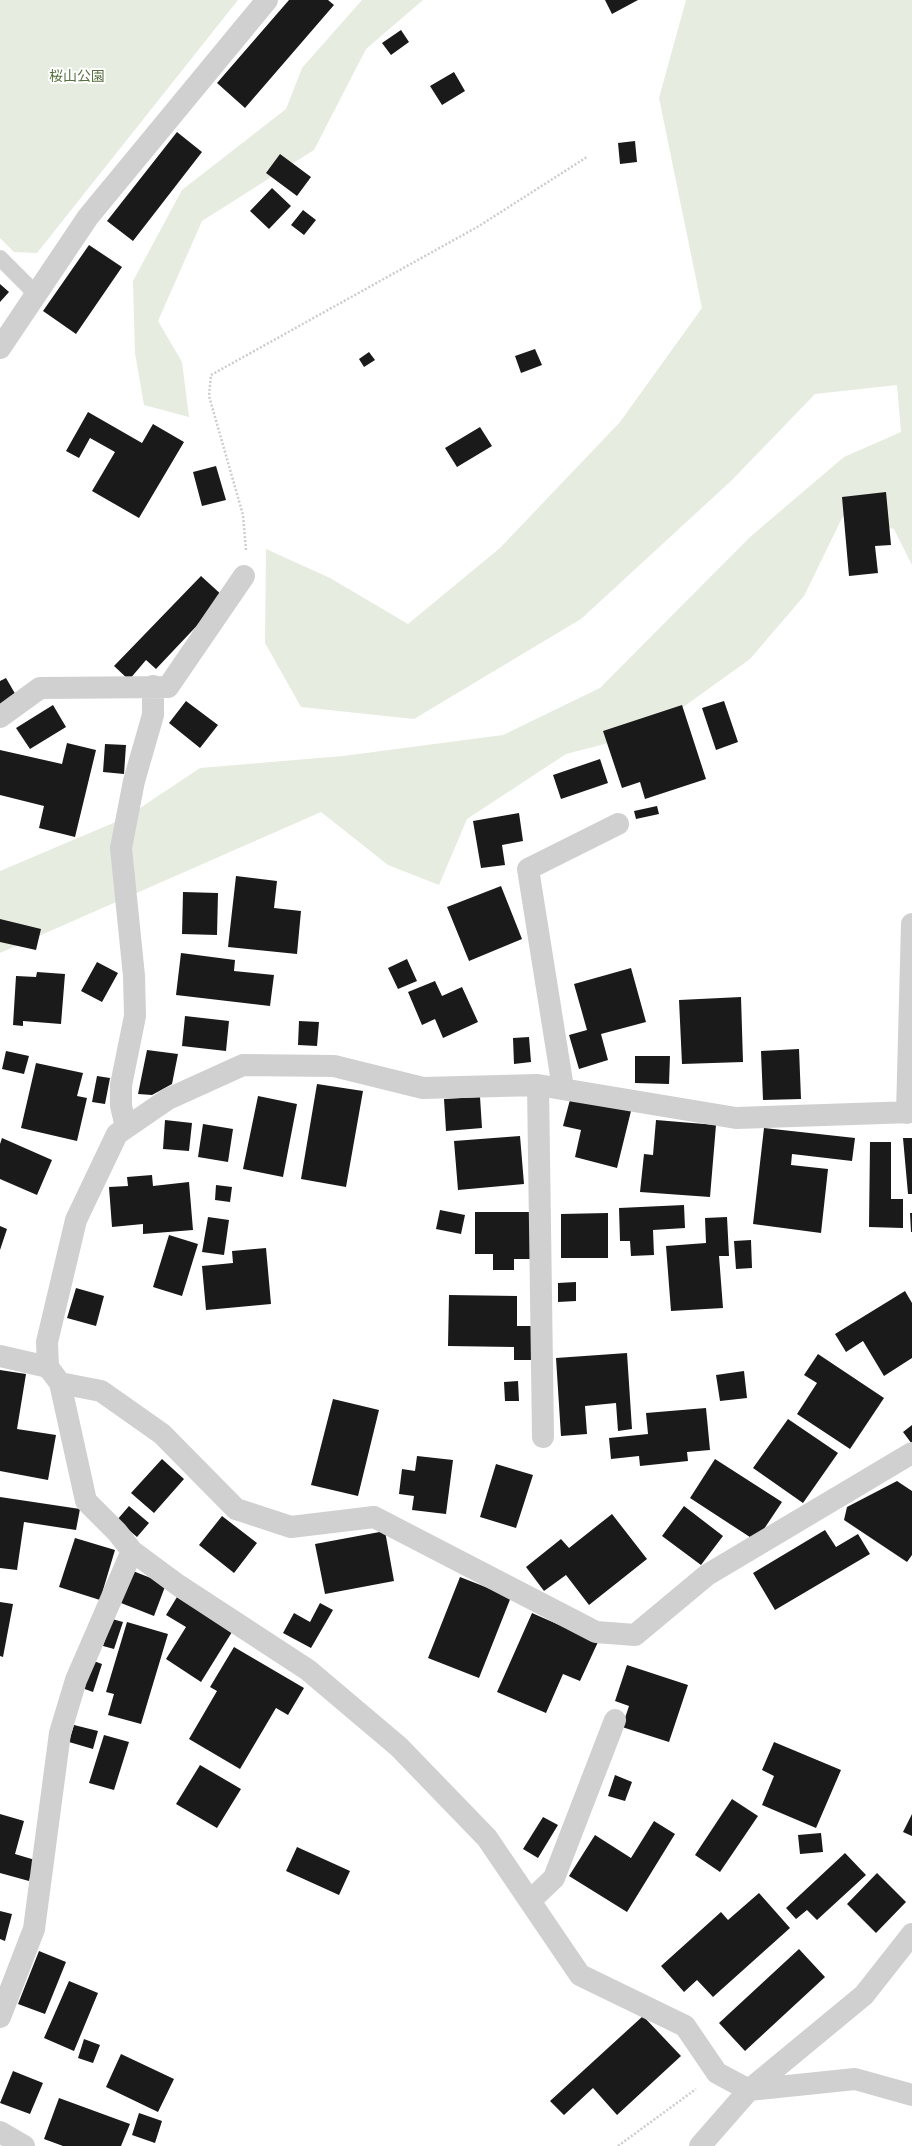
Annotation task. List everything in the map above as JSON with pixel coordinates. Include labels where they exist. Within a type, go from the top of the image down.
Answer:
[{"type":"street","points":[[0,348],[88,217],[266,0]]},
{"type":"street","points":[[0,717],[40,688],[168,687],[244,576]]},
{"type":"street","points":[[126,1127],[121,1106],[121,1085],[135,1016],[134,976],[121,848],[134,781],[153,715],[153,686]]},
{"type":"street","points":[[563,1088],[528,869],[618,824]]},
{"type":"street","points":[[912,924],[910,1113],[736,1118],[538,1085],[423,1088],[334,1066],[243,1065],[168,1099],[117,1134],[76,1220],[47,1342],[86,1501],[117,1532],[132,1551],[178,1585],[308,1670],[399,1747],[487,1838],[580,1975],[684,2026],[717,2073],[749,2090],[855,2079],[912,2095]]},
{"type":"street","points":[[538,1085],[543,1437]]},
{"type":"street","points":[[0,1356],[101,1391],[162,1434],[236,1509],[291,1527],[374,1517],[596,1632],[635,1635],[707,1575],[912,1453]]},
{"type":"street","points":[[0,2016],[34,1929],[60,1733],[76,1680],[132,1551]]},
{"type":"street","points":[[530,1901],[554,1878],[615,1720]]},
{"type":"street","points":[[700,2146],[749,2090],[864,1995],[912,1934]]},
{"type":"street","points":[[0,2132],[24,2146]]},
{"type":"lane","points":[[0,258],[37,294]]},
{"type":"path","points":[[244,576],[247,555],[243,515],[209,396],[210,375],[479,226],[587,157]]},
{"type":"path","points":[[618,2146],[717,2073]]},
{"type":"green space","name":"桜山公園","points":[[0,0],[238,0],[37,253],[14,252],[0,238]]},
{"type":"green space","points":[[362,0],[423,0],[366,49],[314,150],[202,221],[158,321],[182,362],[189,417],[144,405],[135,353],[133,281],[182,190],[286,109],[302,68]]},
{"type":"green space","points":[[686,0],[912,0],[912,565],[894,529],[843,516],[804,596],[750,659],[647,733],[566,754],[467,819],[439,885],[388,865],[321,812],[0,953],[0,871],[125,818],[200,768],[343,756],[503,735],[600,688],[750,537],[844,457],[901,432],[897,385],[815,394],[732,480],[581,619],[414,719],[301,707],[265,643],[266,549],[330,578],[408,624],[500,548],[620,422],[702,308],[659,98]]},
{"type":"building","points":[[289,0],[328,0],[334,5],[245,108],[217,83]]},
{"type":"building","points":[[605,0],[638,0],[612,14]]},
{"type":"building","points":[[401,30],[409,42],[391,55],[382,43]]},
{"type":"building","points":[[454,72],[465,91],[442,105],[430,86]]},
{"type":"building","points":[[177,132],[202,152],[133,241],[107,221]]},
{"type":"building","points":[[635,141],[637,162],[620,164],[618,143]]},
{"type":"building","points":[[280,154],[311,177],[297,196],[266,173]]},
{"type":"building","points":[[272,188],[291,206],[269,229],[250,211]]},
{"type":"building","points":[[303,210],[316,220],[304,235],[291,225]]},
{"type":"building","points":[[89,245],[122,267],[76,334],[43,311]]},
{"type":"building","points":[[0,284],[9,292],[0,302]]},
{"type":"building","points":[[535,349],[542,365],[521,373],[515,356]]},
{"type":"building","points":[[369,352],[375,360],[364,367],[359,359]]},
{"type":"building","points":[[88,412],[142,443],[153,424],[184,442],[139,518],[92,491],[115,452],[90,438],[79,458],[66,451]]},
{"type":"building","points":[[480,427],[492,446],[457,467],[445,448]]},
{"type":"building","points":[[216,466],[226,500],[202,506],[193,472]]},
{"type":"building","points":[[886,492],[891,545],[875,546],[878,573],[849,576],[842,497]]},
{"type":"building","points":[[201,576],[224,597],[156,669],[146,660],[129,680],[114,666]]},
{"type":"building","points":[[6,678],[17,697],[0,707],[0,681]]},
{"type":"building","points":[[186,701],[218,725],[200,748],[169,723]]},
{"type":"building","points":[[724,701],[738,742],[716,750],[702,708]]},
{"type":"building","points":[[53,705],[66,727],[30,749],[16,728]]},
{"type":"building","points":[[682,705],[706,779],[645,799],[640,782],[622,788],[603,731]]},
{"type":"building","points":[[67,743],[96,750],[75,837],[39,828],[44,806],[0,795],[0,750],[62,764]]},
{"type":"building","points":[[105,744],[126,745],[124,774],[103,772]]},
{"type":"building","points":[[600,759],[608,783],[561,799],[553,775]]},
{"type":"building","points":[[657,806],[659,814],[636,819],[634,811]]},
{"type":"building","points":[[519,813],[523,841],[502,845],[505,865],[481,868],[473,821]]},
{"type":"building","points":[[236,876],[277,881],[274,908],[301,911],[297,954],[228,947]]},
{"type":"building","points":[[501,886],[522,939],[469,961],[447,907]]},
{"type":"building","points":[[183,892],[218,893],[217,935],[182,934]]},
{"type":"building","points":[[0,919],[41,929],[36,950],[0,942]]},
{"type":"building","points":[[181,953],[235,960],[234,971],[274,975],[270,1006],[176,995]]},
{"type":"building","points":[[407,959],[417,981],[398,989],[388,968]]},
{"type":"building","points":[[97,962],[118,973],[102,1002],[81,991]]},
{"type":"building","points":[[631,968],[646,1022],[601,1034],[608,1060],[579,1069],[569,1035],[587,1030],[574,984]]},
{"type":"building","points":[[37,972],[65,974],[61,1024],[23,1021],[23,1026],[13,1025],[16,976],[36,977]]},
{"type":"building","points":[[435,981],[442,996],[462,987],[478,1022],[443,1038],[435,1019],[422,1025],[408,992]]},
{"type":"building","points":[[741,997],[743,1062],[682,1064],[679,1000]]},
{"type":"building","points":[[185,1016],[229,1021],[226,1051],[182,1046]]},
{"type":"building","points":[[299,1021],[319,1022],[317,1046],[298,1045]]},
{"type":"building","points":[[529,1037],[531,1062],[514,1064],[513,1038]]},
{"type":"building","points":[[799,1049],[801,1099],[763,1100],[761,1051]]},
{"type":"building","points":[[147,1050],[178,1054],[172,1084],[152,1095],[138,1094]]},
{"type":"building","points":[[6,1051],[29,1056],[24,1074],[2,1069]]},
{"type":"building","points":[[635,1056],[670,1056],[669,1084],[635,1083]]},
{"type":"building","points":[[36,1063],[83,1073],[77,1096],[87,1098],[77,1141],[21,1128]]},
{"type":"building","points":[[97,1076],[110,1078],[105,1104],[92,1102]]},
{"type":"building","points":[[317,1084],[363,1091],[346,1187],[301,1179]]},
{"type":"building","points":[[258,1096],[297,1104],[283,1177],[243,1169]]},
{"type":"building","points":[[571,1096],[631,1111],[617,1168],[575,1157],[581,1130],[563,1126]]},
{"type":"building","points":[[480,1097],[482,1128],[446,1131],[444,1099]]},
{"type":"building","points":[[165,1120],[192,1123],[189,1151],[163,1149]]},
{"type":"building","points":[[656,1120],[716,1125],[710,1197],[640,1192],[644,1154],[653,1155]]},
{"type":"building","points":[[203,1124],[233,1129],[228,1162],[198,1157]]},
{"type":"building","points":[[764,1128],[855,1138],[852,1161],[792,1154],[791,1165],[828,1169],[821,1233],[753,1224]]},
{"type":"building","points":[[520,1136],[524,1184],[458,1190],[454,1141]]},
{"type":"building","points":[[2,1138],[52,1160],[37,1195],[0,1179],[0,1144]]},
{"type":"building","points":[[903,1138],[912,1138],[912,1194],[908,1194]]},
{"type":"building","points":[[870,1142],[891,1142],[891,1199],[903,1199],[903,1228],[869,1227]]},
{"type":"building","points":[[152,1175],[153,1186],[189,1182],[193,1230],[143,1234],[143,1224],[112,1227],[109,1187],[128,1186],[127,1177]]},
{"type":"building","points":[[216,1185],[232,1187],[230,1202],[215,1200]]},
{"type":"building","points":[[684,1205],[685,1228],[653,1230],[654,1255],[631,1256],[630,1241],[620,1241],[619,1208]]},
{"type":"building","points":[[440,1210],[465,1215],[461,1234],[436,1229]]},
{"type":"building","points":[[475,1212],[535,1212],[535,1259],[514,1259],[514,1270],[493,1270],[493,1254],[475,1254]]},
{"type":"building","points":[[608,1213],[608,1258],[561,1258],[561,1214]]},
{"type":"building","points":[[910,1213],[912,1213],[912,1232],[911,1232]]},
{"type":"building","points":[[208,1217],[229,1220],[224,1255],[202,1252]]},
{"type":"building","points":[[727,1217],[729,1256],[719,1256],[723,1308],[671,1311],[666,1246],[706,1243],[705,1218]]},
{"type":"building","points":[[0,1226],[7,1229],[0,1250]]},
{"type":"building","points":[[169,1235],[198,1244],[182,1296],[153,1287]]},
{"type":"building","points":[[751,1240],[752,1268],[736,1269],[734,1241]]},
{"type":"building","points":[[266,1248],[271,1304],[206,1310],[202,1266],[233,1263],[232,1251]]},
{"type":"building","points":[[576,1282],[576,1301],[558,1302],[558,1283]]},
{"type":"building","points":[[76,1288],[104,1296],[96,1326],[67,1318]]},
{"type":"building","points":[[905,1291],[912,1303],[912,1358],[884,1376],[863,1341],[846,1352],[835,1334]]},
{"type":"building","points":[[449,1295],[517,1296],[517,1326],[533,1326],[533,1360],[514,1360],[514,1347],[448,1346]]},
{"type":"building","points":[[627,1353],[632,1429],[618,1431],[616,1403],[585,1406],[587,1434],[561,1436],[556,1358]]},
{"type":"building","points":[[818,1354],[884,1398],[850,1449],[797,1414],[817,1383],[804,1375]]},
{"type":"building","points":[[0,1370],[26,1374],[17,1429],[56,1435],[48,1480],[0,1471]]},
{"type":"building","points":[[744,1371],[747,1398],[720,1401],[716,1375]]},
{"type":"building","points":[[518,1381],[519,1401],[505,1401],[504,1382]]},
{"type":"building","points":[[333,1399],[379,1410],[358,1496],[311,1485]]},
{"type":"building","points":[[706,1408],[710,1450],[687,1452],[688,1461],[640,1466],[639,1456],[611,1459],[609,1438],[648,1434],[646,1413]]},
{"type":"building","points":[[788,1419],[838,1453],[803,1503],[753,1468]]},
{"type":"building","points":[[912,1425],[912,1444],[903,1432]]},
{"type":"building","points":[[417,1456],[453,1460],[446,1514],[412,1510],[414,1496],[399,1494],[402,1469],[415,1471]]},
{"type":"building","points":[[162,1459],[184,1479],[154,1513],[131,1493]]},
{"type":"building","points":[[715,1459],[782,1502],[756,1541],[690,1498]]},
{"type":"building","points":[[496,1464],[533,1475],[516,1528],[480,1517]]},
{"type":"building","points":[[897,1481],[912,1491],[912,1555],[907,1562],[844,1520],[847,1507]]},
{"type":"building","points":[[0,1497],[80,1509],[76,1530],[24,1522],[17,1570],[0,1568]]},
{"type":"building","points":[[129,1506],[149,1523],[137,1537],[117,1520]]},
{"type":"building","points":[[684,1506],[723,1536],[701,1565],[662,1536]]},
{"type":"building","points":[[612,1514],[647,1559],[589,1605],[566,1575],[544,1591],[526,1567],[561,1539],[569,1548]]},
{"type":"building","points":[[222,1516],[257,1543],[234,1573],[199,1545]]},
{"type":"building","points":[[825,1530],[836,1547],[858,1534],[870,1554],[775,1610],[753,1573]]},
{"type":"building","points":[[385,1531],[394,1581],[325,1594],[315,1544]]},
{"type":"building","points":[[75,1538],[115,1550],[100,1600],[59,1587]]},
{"type":"building","points":[[133,1571],[166,1584],[154,1616],[121,1603]]},
{"type":"building","points":[[460,1577],[511,1597],[479,1678],[428,1658]]},
{"type":"building","points":[[177,1597],[232,1632],[201,1682],[166,1659],[186,1627],[166,1615]]},
{"type":"building","points":[[0,1602],[13,1604],[3,1657],[0,1656]]},
{"type":"building","points":[[320,1603],[333,1610],[311,1648],[283,1633],[294,1613],[310,1622]]},
{"type":"building","points":[[532,1613],[598,1642],[580,1681],[563,1674],[546,1713],[497,1692]]},
{"type":"building","points":[[112,1619],[123,1622],[114,1649],[103,1646]]},
{"type":"building","points":[[127,1622],[168,1634],[141,1724],[108,1715],[114,1694],[106,1692]]},
{"type":"building","points":[[234,1647],[304,1688],[288,1715],[276,1708],[240,1769],[189,1739],[217,1691],[210,1687]]},
{"type":"building","points":[[91,1660],[102,1664],[93,1692],[82,1688]]},
{"type":"building","points":[[627,1665],[688,1685],[669,1742],[622,1727],[629,1706],[615,1701]]},
{"type":"building","points":[[74,1725],[98,1731],[93,1749],[69,1742]]},
{"type":"building","points":[[104,1735],[129,1742],[114,1790],[89,1783]]},
{"type":"building","points":[[774,1742],[841,1770],[816,1828],[762,1805],[774,1776],[762,1770]]},
{"type":"building","points":[[200,1765],[241,1789],[217,1828],[176,1804]]},
{"type":"building","points":[[615,1775],[632,1782],[625,1801],[608,1796]]},
{"type":"building","points":[[732,1799],[758,1816],[720,1872],[695,1855]]},
{"type":"building","points":[[0,1814],[24,1821],[15,1854],[35,1860],[29,1881],[0,1873]]},
{"type":"building","points":[[912,1814],[912,1836],[903,1832]]},
{"type":"building","points":[[543,1817],[558,1825],[538,1858],[523,1849]]},
{"type":"building","points":[[654,1821],[675,1834],[627,1912],[569,1876],[595,1835],[631,1858]]},
{"type":"building","points":[[821,1833],[823,1852],[800,1854],[798,1835]]},
{"type":"building","points":[[297,1847],[350,1871],[339,1895],[286,1871]]},
{"type":"building","points":[[845,1853],[866,1875],[817,1920],[807,1910],[796,1919],[786,1908]]},
{"type":"building","points":[[877,1873],[906,1902],[876,1933],[847,1904]]},
{"type":"building","points":[[759,1893],[790,1928],[713,1997],[697,1980],[684,1992],[661,1966],[721,1912],[728,1920]]},
{"type":"building","points":[[0,1911],[12,1914],[5,1941],[0,1939]]},
{"type":"building","points":[[799,1949],[825,1977],[745,2051],[719,2023]]},
{"type":"building","points":[[39,1951],[66,1962],[45,2014],[18,2004]]},
{"type":"building","points":[[69,1981],[98,1993],[74,2051],[44,2038]]},
{"type":"building","points":[[643,2016],[681,2056],[617,2115],[593,2088],[564,2115],[550,2101]]},
{"type":"building","points":[[84,2039],[100,2045],[93,2063],[78,2058]]},
{"type":"building","points":[[121,2054],[174,2079],[158,2112],[106,2087]]},
{"type":"building","points":[[13,2071],[43,2083],[30,2114],[0,2103]]},
{"type":"building","points":[[59,2098],[130,2124],[121,2146],[63,2146],[44,2139]]},
{"type":"building","points":[[139,2113],[162,2121],[155,2143],[132,2135]]}]
